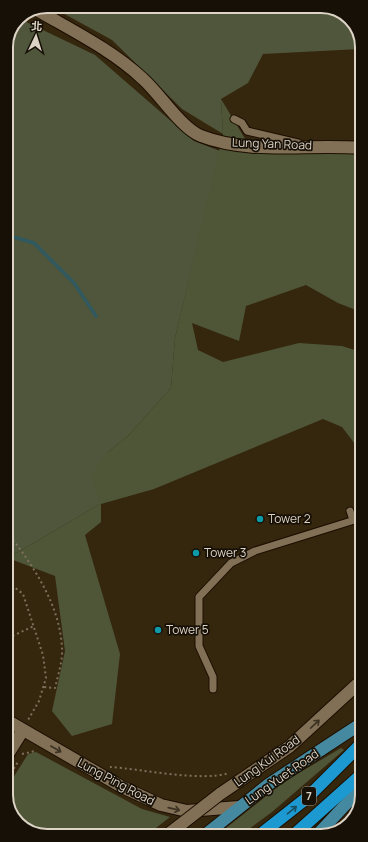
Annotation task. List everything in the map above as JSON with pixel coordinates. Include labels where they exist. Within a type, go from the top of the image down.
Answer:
[{"type":"highway","name":"7","points":[[267,829],[308,797],[355,750]]},
{"type":"highway","name":"7","points":[[301,829],[355,780]]},
{"type":"main road","name":"Lung Yuet Road","points":[[212,829],[269,784],[355,728]]},
{"type":"main road","points":[[323,829],[355,794]]},
{"type":"street","name":"Lung Yan Road","points":[[43,14],[104,48],[143,78],[178,119],[199,135],[231,144],[270,147],[312,146],[355,148]]},
{"type":"street","name":"Lung Kui Road","points":[[175,829],[220,794],[289,747],[355,686]]},
{"type":"street","name":"Lung Ping Road","points":[[13,722],[25,726],[122,787],[161,805],[187,812],[239,807]]},
{"type":"street","points":[[13,746],[25,726]]},
{"type":"lane","points":[[234,119],[242,123],[247,131],[312,146]]},
{"type":"lane","points":[[213,689],[213,677],[199,646],[199,597],[231,563],[255,551],[353,520],[350,512]]},
{"type":"path","points":[[13,539],[25,555],[54,608],[62,649],[55,688],[43,687]]},
{"type":"path","points":[[13,586],[23,594],[43,655],[46,678],[39,701],[25,726]]},
{"type":"path","points":[[13,636],[34,626]]},
{"type":"path","points":[[13,769],[22,755],[34,751],[41,752]]},
{"type":"path","points":[[106,767],[202,776],[221,776],[235,771]]},
{"type":"green space","points":[[63,13],[323,13],[332,15],[345,23],[353,36],[355,49],[263,54],[248,83],[221,99],[223,134],[182,109],[112,40]]},
{"type":"green space","points":[[25,21],[95,55],[194,141],[220,151],[175,338],[171,388],[128,436],[108,452],[100,504],[13,555],[13,45],[14,38],[20,26]]},
{"type":"green space","points":[[221,99],[247,142],[355,150],[355,310],[338,303],[306,285],[246,306],[239,341],[192,323],[198,350],[223,362],[299,343],[342,346],[355,350],[355,444],[342,427],[323,419],[154,489],[101,504],[101,522],[85,535],[120,654],[112,724],[72,736],[52,711],[65,651],[55,576],[13,560],[13,555],[100,504],[92,474],[108,452],[128,436],[171,388],[175,338],[223,134]]},
{"type":"green space","points":[[341,748],[344,750],[272,812],[249,829],[225,829],[284,782]]},
{"type":"green space","points":[[36,752],[142,809],[170,817],[155,829],[38,828],[26,822],[21,817],[15,806],[13,795],[13,778],[28,754]]},
{"type":"waterway","points":[[13,237],[34,243],[74,283],[96,316]]},
{"type":"place","name":"Tower 2","points":[[260,519]]},
{"type":"place","name":"Tower 3","points":[[196,553]]},
{"type":"place","name":"Tower 5","points":[[158,630]]}]
